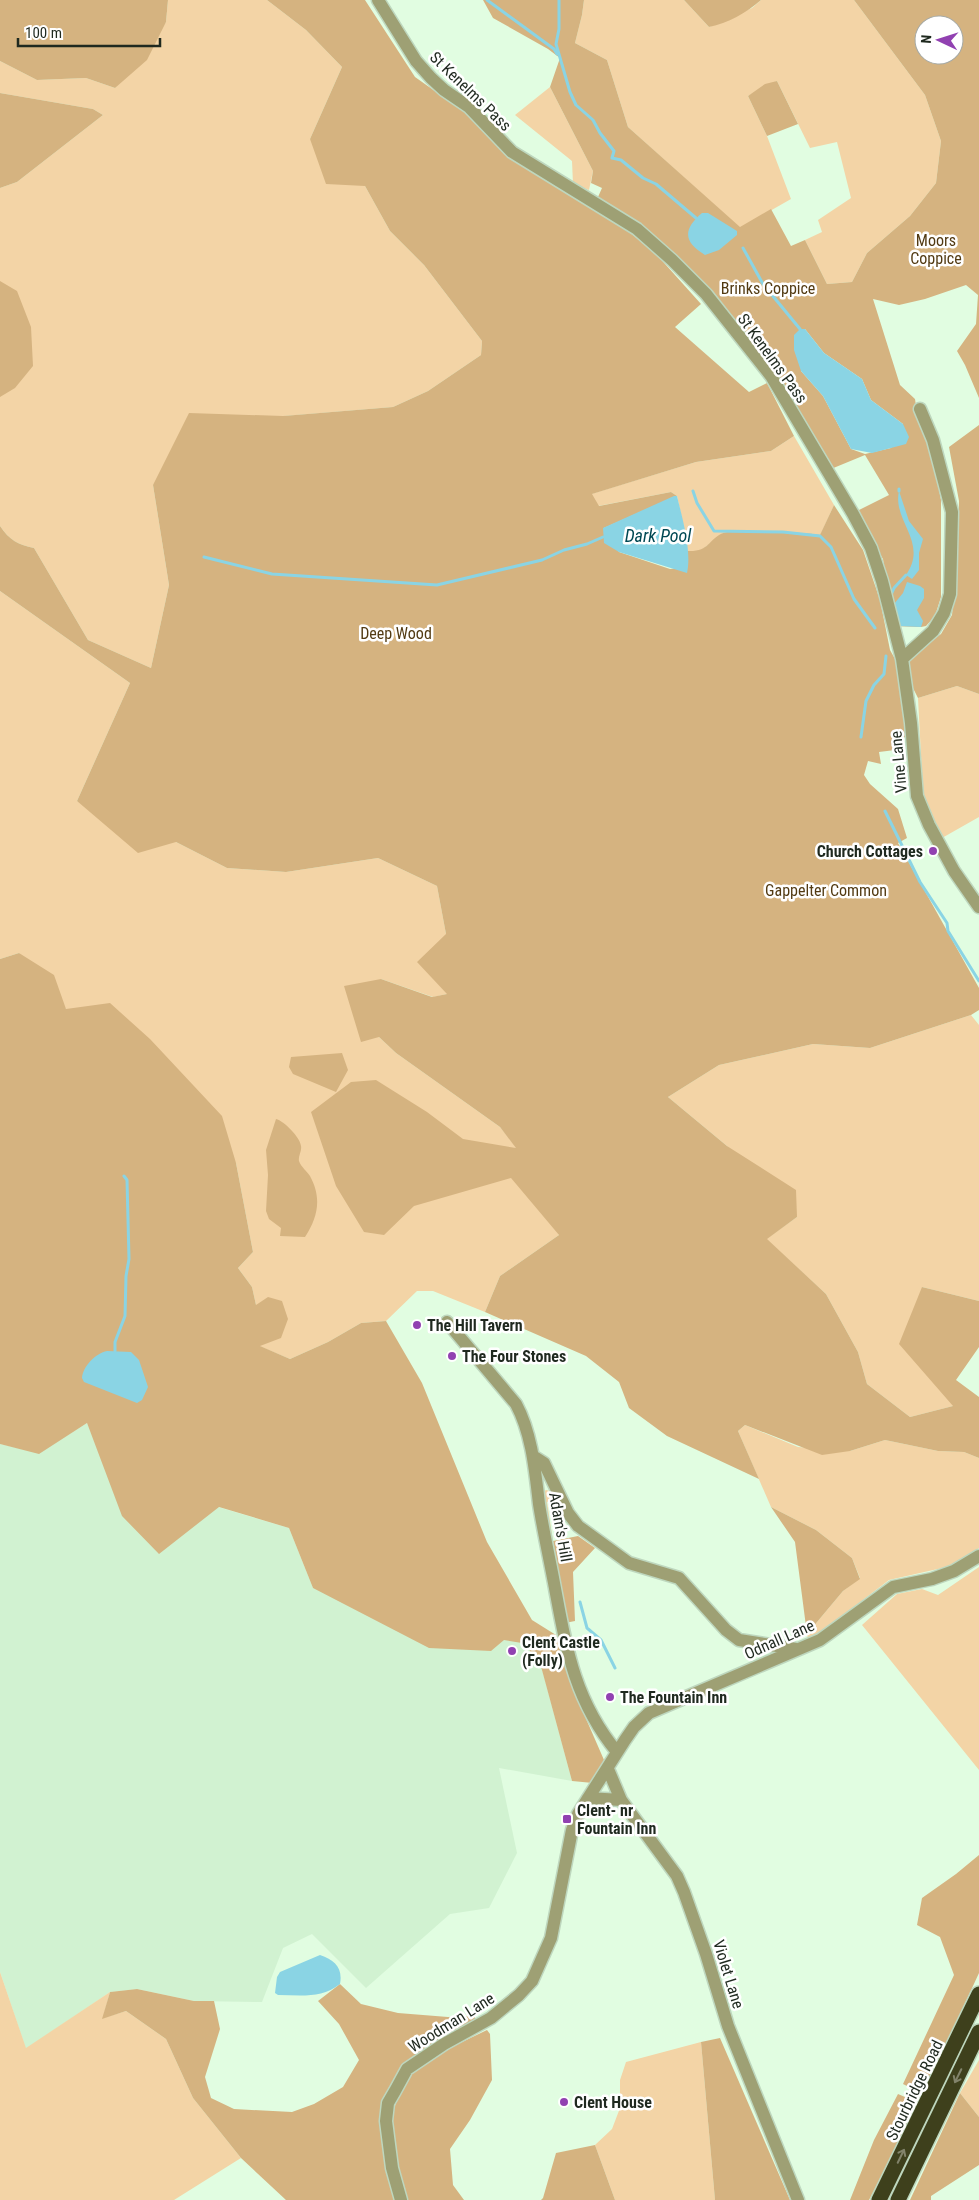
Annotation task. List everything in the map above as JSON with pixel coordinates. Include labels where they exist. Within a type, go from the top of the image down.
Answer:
[{"type":"highway","name":"Stourbridge Road","points":[[879,2200],[979,1994]]},
{"type":"highway","name":"Stourbridge Road","points":[[898,2200],[979,2032]]},
{"type":"street","name":"St Kenelms Pass","points":[[378,0],[416,61],[444,90],[469,107],[512,152],[637,230],[672,260],[706,294],[770,376],[853,514],[871,548],[882,581],[902,659]]},
{"type":"street","points":[[902,659],[933,631],[944,613],[950,594],[952,512],[933,440],[920,409]]},
{"type":"street","name":"Vine Lane","points":[[902,659],[911,723],[917,796],[929,826],[954,871],[979,908]]},
{"type":"street","name":"Adam's Hill","points":[[447,1322],[516,1404],[524,1419],[533,1456],[567,1654],[582,1695],[599,1729],[617,1752]]},
{"type":"street","points":[[533,1456],[544,1463],[568,1513],[578,1526],[629,1563],[679,1578],[726,1630],[740,1640],[796,1650]]},
{"type":"street","points":[[538,1490],[555,1484]]},
{"type":"street","name":"Odnall Lane","points":[[608,1769],[634,1727],[649,1713],[820,1640],[893,1587],[932,1579],[954,1571],[979,1556]]},
{"type":"street","name":"Woodman Lane","points":[[401,2200],[392,2168],[386,2121],[388,2103],[407,2069],[444,2044],[491,2018],[519,1995],[532,1981],[551,1938],[572,1830],[588,1798],[608,1769]]},
{"type":"street","name":"Violet Lane","points":[[608,1769],[621,1800],[672,1870],[684,1892],[706,1954],[728,2026],[798,2200]]},
{"type":"street","points":[[588,1798],[621,1800]]},
{"type":"shaded area","points":[[168,0],[267,0],[306,30],[342,67],[310,139],[365,186],[390,231],[424,265],[482,341],[481,355],[428,391],[393,407],[284,416],[153,485],[169,585],[151,668],[88,640],[34,548],[15,541],[0,526],[0,188],[17,182],[103,115],[93,109],[0,93],[0,61],[37,80],[86,78],[115,88],[166,22]]},
{"type":"shaded area","points":[[584,0],[684,0],[709,27],[752,8],[761,0],[854,0],[925,95],[941,141],[936,183],[910,216],[867,253],[852,282],[827,284],[805,240],[822,232],[818,220],[851,198],[837,142],[810,148],[777,81],[748,96],[767,136],[791,199],[740,228],[628,127],[607,60],[575,43]]},
{"type":"shaded area","points":[[550,87],[593,171],[589,190],[573,184],[572,161],[515,115]]},
{"type":"shaded area","points":[[794,436],[834,505],[820,536],[783,532],[728,532],[723,533],[699,552],[687,551],[677,496],[671,492],[598,506],[591,494],[696,462],[771,451]]},
{"type":"shaded area","points":[[0,591],[130,683],[77,801],[176,842],[227,868],[286,872],[378,858],[437,886],[446,934],[447,994],[433,997],[381,979],[379,1037],[396,1053],[500,1127],[517,1148],[559,1235],[500,1276],[485,1312],[433,1291],[417,1291],[386,1321],[361,1323],[328,1342],[290,1359],[259,1346],[256,1305],[252,1287],[238,1268],[253,1252],[236,1163],[66,1009],[19,953],[0,959]]},
{"type":"shaded area","points":[[957,686],[979,694],[979,817],[942,838],[923,794],[918,698]]},
{"type":"shaded area","points":[[971,1015],[979,1025],[979,1301],[922,1287],[953,1406],[910,1417],[867,1384],[858,1352],[826,1294],[766,1239],[797,1217],[727,1146],[668,1097],[719,1065],[813,1044],[870,1048]]},
{"type":"shaded area","points":[[87,1423],[103,1463],[218,1507],[289,1528],[313,1588],[528,1644],[531,1655],[539,1658],[572,1781],[499,1768],[517,1853],[489,1908],[450,1914],[366,1988],[312,1934],[283,1948],[262,2002],[194,2001],[137,1989],[110,1992],[26,2049],[0,1972],[0,1444],[39,1453]]},
{"type":"shaded area","points":[[745,1425],[798,1447],[850,1451],[885,1440],[938,1451],[964,1452],[979,1458],[979,1548],[951,1566],[889,1580],[813,1638],[808,1639],[807,1634],[843,1591],[860,1578],[852,1558],[816,1530],[771,1507],[738,1431]]},
{"type":"shaded area","points":[[546,1490],[554,1492],[558,1499],[547,1502],[553,1541],[549,1541],[543,1492]]},
{"type":"shaded area","points":[[979,1567],[979,1770],[862,1625],[897,1594],[922,1589],[938,1595]]},
{"type":"shaded area","points":[[0,1972],[26,2048],[110,1992],[103,2018],[126,2011],[166,2039],[193,2098],[241,2158],[174,2200],[0,2200]]},
{"type":"shaded area","points":[[701,2042],[715,2200],[615,2200],[595,2145],[612,2129],[620,2108],[620,2080],[626,2062]]},
{"type":"shaded area","points":[[979,2060],[979,2117],[960,2093]]},
{"type":"green space","points":[[0,0],[168,0],[166,22],[147,60],[115,88],[86,78],[37,80],[0,61]]},
{"type":"green space","name":"Deep Wood","points":[[267,0],[365,0],[415,77],[466,113],[528,170],[622,226],[657,255],[701,304],[675,327],[749,392],[767,383],[794,436],[771,451],[696,462],[592,494],[599,506],[671,492],[677,496],[604,528],[619,552],[670,569],[688,567],[687,551],[704,548],[723,533],[771,531],[820,535],[834,505],[863,550],[880,600],[890,650],[895,659],[908,736],[894,741],[895,750],[879,752],[881,764],[868,761],[864,775],[870,784],[898,809],[907,838],[898,843],[979,988],[979,1010],[971,1015],[870,1048],[813,1044],[719,1065],[668,1097],[727,1146],[796,1190],[797,1217],[767,1239],[826,1294],[858,1352],[867,1384],[910,1417],[953,1406],[899,1344],[922,1287],[979,1301],[979,1347],[956,1380],[979,1397],[979,1458],[964,1452],[938,1451],[885,1440],[850,1451],[822,1455],[745,1425],[738,1431],[759,1479],[667,1436],[629,1408],[619,1382],[586,1356],[485,1312],[500,1276],[559,1235],[511,1178],[414,1206],[384,1235],[364,1232],[336,1186],[311,1112],[351,1082],[376,1080],[427,1112],[463,1139],[516,1148],[500,1127],[396,1053],[379,1037],[361,1042],[344,986],[381,979],[432,997],[447,994],[417,962],[446,934],[437,886],[378,858],[286,872],[227,868],[176,842],[138,853],[77,801],[130,683],[0,591],[0,526],[15,541],[34,548],[88,640],[151,668],[169,585],[153,485],[189,413],[283,416],[393,407],[428,391],[481,355],[482,341],[424,265],[390,231],[365,186],[326,184],[310,139],[342,67],[306,30]]},
{"type":"green space","points":[[483,0],[584,0],[575,43],[607,60],[628,127],[740,227],[771,209],[791,246],[805,240],[827,284],[852,282],[867,253],[910,216],[936,183],[941,141],[925,95],[854,0],[979,0],[979,398],[957,351],[976,324],[978,295],[966,285],[925,299],[899,305],[873,299],[900,385],[915,399],[918,419],[929,435],[941,500],[941,597],[935,616],[926,626],[893,626],[883,559],[855,512],[889,495],[865,455],[831,469],[776,375],[625,218],[598,197],[602,188],[591,183],[593,171],[550,87],[560,58],[548,49],[493,18]],"holes":[[[805,329],[824,353],[862,379],[871,400],[903,424],[891,448],[865,454],[851,449],[823,396],[801,371]]]},
{"type":"green space","points":[[684,0],[761,0],[736,17],[709,27]]},
{"type":"green space","points":[[777,81],[798,124],[767,136],[748,96],[765,84]]},
{"type":"green space","points":[[0,93],[93,109],[103,115],[17,182],[0,188]]},
{"type":"green space","points":[[0,281],[17,291],[31,327],[33,366],[15,388],[0,397]]},
{"type":"green space","points":[[979,425],[979,694],[957,686],[918,698],[912,686],[908,658],[941,634],[952,615],[957,564],[959,501],[949,447]]},
{"type":"green space","points":[[19,953],[54,975],[66,1009],[110,1003],[150,1039],[222,1116],[236,1163],[253,1252],[238,1268],[252,1287],[256,1305],[268,1297],[282,1301],[288,1319],[281,1338],[260,1346],[290,1359],[328,1342],[361,1323],[386,1321],[422,1383],[487,1542],[532,1620],[556,1635],[570,1682],[604,1760],[593,1783],[572,1781],[539,1659],[531,1655],[528,1644],[504,1640],[491,1651],[429,1648],[313,1588],[289,1528],[219,1507],[159,1554],[122,1516],[87,1423],[39,1454],[0,1444],[0,959]]},
{"type":"green space","points":[[342,1053],[348,1070],[336,1092],[293,1074],[289,1067],[291,1057]]},
{"type":"green space","points":[[276,1119],[287,1126],[298,1138],[301,1148],[299,1161],[310,1176],[316,1192],[317,1207],[313,1222],[305,1237],[280,1236],[281,1228],[269,1219],[266,1211],[268,1175],[266,1150]]},
{"type":"green space","points":[[771,1507],[816,1530],[852,1558],[860,1579],[843,1591],[807,1634],[795,1542]]},
{"type":"green space","points":[[578,1536],[595,1548],[573,1572],[575,1621],[565,1623],[553,1541]]},
{"type":"green space","points":[[979,1855],[979,1973],[923,2094],[903,2084],[954,1975],[940,1937],[917,1925],[922,1898]]},
{"type":"green space","points":[[340,1984],[361,2004],[398,2013],[448,2017],[474,2016],[477,2021],[404,2067],[382,2127],[397,2200],[286,2200],[241,2158],[193,2098],[166,2039],[126,2011],[102,2019],[110,1992],[137,1989],[194,2001],[214,2001],[220,2029],[205,2077],[211,2098],[234,2109],[292,2112],[314,2104],[343,2087],[359,2060],[339,2024],[318,2001]]},
{"type":"green space","points":[[487,2030],[490,2034],[492,2080],[470,2120],[450,2149],[453,2185],[464,2200],[404,2200],[390,2121],[403,2082],[412,2070],[437,2054]]},
{"type":"green space","points":[[720,2038],[790,2200],[715,2200],[701,2042]]},
{"type":"green space","points":[[960,2093],[979,2117],[979,2165],[931,2196],[931,2200],[910,2200]]},
{"type":"green space","points":[[898,2094],[919,2103],[869,2200],[850,2200],[874,2140]]},
{"type":"green space","points":[[595,2145],[615,2200],[541,2200],[556,2153]]},
{"type":"water","points":[[702,213],[708,213],[737,231],[737,235],[719,250],[705,255],[693,245],[688,235],[691,224]]},
{"type":"water","points":[[800,329],[805,329],[824,353],[862,379],[871,400],[903,424],[909,437],[906,444],[872,453],[851,449],[823,396],[801,371],[794,350],[794,335]]},
{"type":"water","points":[[899,491],[909,521],[923,539],[919,553],[919,570],[912,579],[906,575],[912,563],[914,552],[900,512],[898,502]]},
{"type":"water","name":"Dark Pool","points":[[677,496],[686,534],[687,573],[619,552],[604,543],[603,528]]},
{"type":"water","points":[[907,582],[924,589],[924,598],[917,610],[923,621],[921,627],[899,626],[894,604],[903,593]]},
{"type":"water","points":[[107,1351],[131,1352],[139,1360],[148,1387],[142,1400],[137,1403],[84,1382],[82,1378],[87,1365],[99,1354]]},
{"type":"water","points":[[320,1955],[330,1959],[337,1965],[341,1978],[340,1984],[333,1989],[318,1994],[278,1995],[275,1993],[277,1977],[280,1972]]},
{"type":"waterway","points":[[487,0],[554,49],[557,54]]},
{"type":"waterway","points":[[559,0],[559,29],[556,44],[570,92],[576,105],[593,120],[614,151],[612,158],[621,160],[643,178],[656,184],[696,218]]},
{"type":"waterway","points":[[743,248],[763,284],[800,329]]},
{"type":"waterway","points":[[693,491],[697,503],[714,531],[783,532],[820,536],[831,547],[854,599],[875,628]]},
{"type":"waterway","points":[[204,557],[272,574],[437,585],[542,560],[564,550],[587,544],[603,537]]},
{"type":"waterway","points":[[891,595],[894,588],[906,575]]},
{"type":"waterway","points":[[861,737],[866,701],[874,685],[884,674],[886,656]]},
{"type":"waterway","points":[[885,811],[920,882],[947,923],[948,931],[979,981]]},
{"type":"waterway","points":[[115,1351],[115,1342],[125,1316],[126,1276],[129,1259],[127,1180],[124,1176]]},
{"type":"waterway","points":[[580,1602],[587,1628],[601,1640],[615,1668]]},
{"type":"place","name":"Church Cottages","points":[[933,851]]},
{"type":"place","name":"The Hill Tavern","points":[[417,1325]]},
{"type":"place","name":"The Four Stones","points":[[452,1356]]},
{"type":"place","name":"Clent Castle (Folly)","points":[[512,1651]]},
{"type":"place","name":"The Fountain Inn","points":[[610,1697]]},
{"type":"place","name":"Clent- nr Fountain Inn","points":[[567,1819]]},
{"type":"place","name":"Clent House","points":[[564,2102]]},
{"type":"park label","name":"Moors Coppice","points":[[936,249]]},
{"type":"park label","name":"Brinks Coppice","points":[[768,288]]},
{"type":"park label","name":"Gappelter Common","points":[[826,890]]}]
